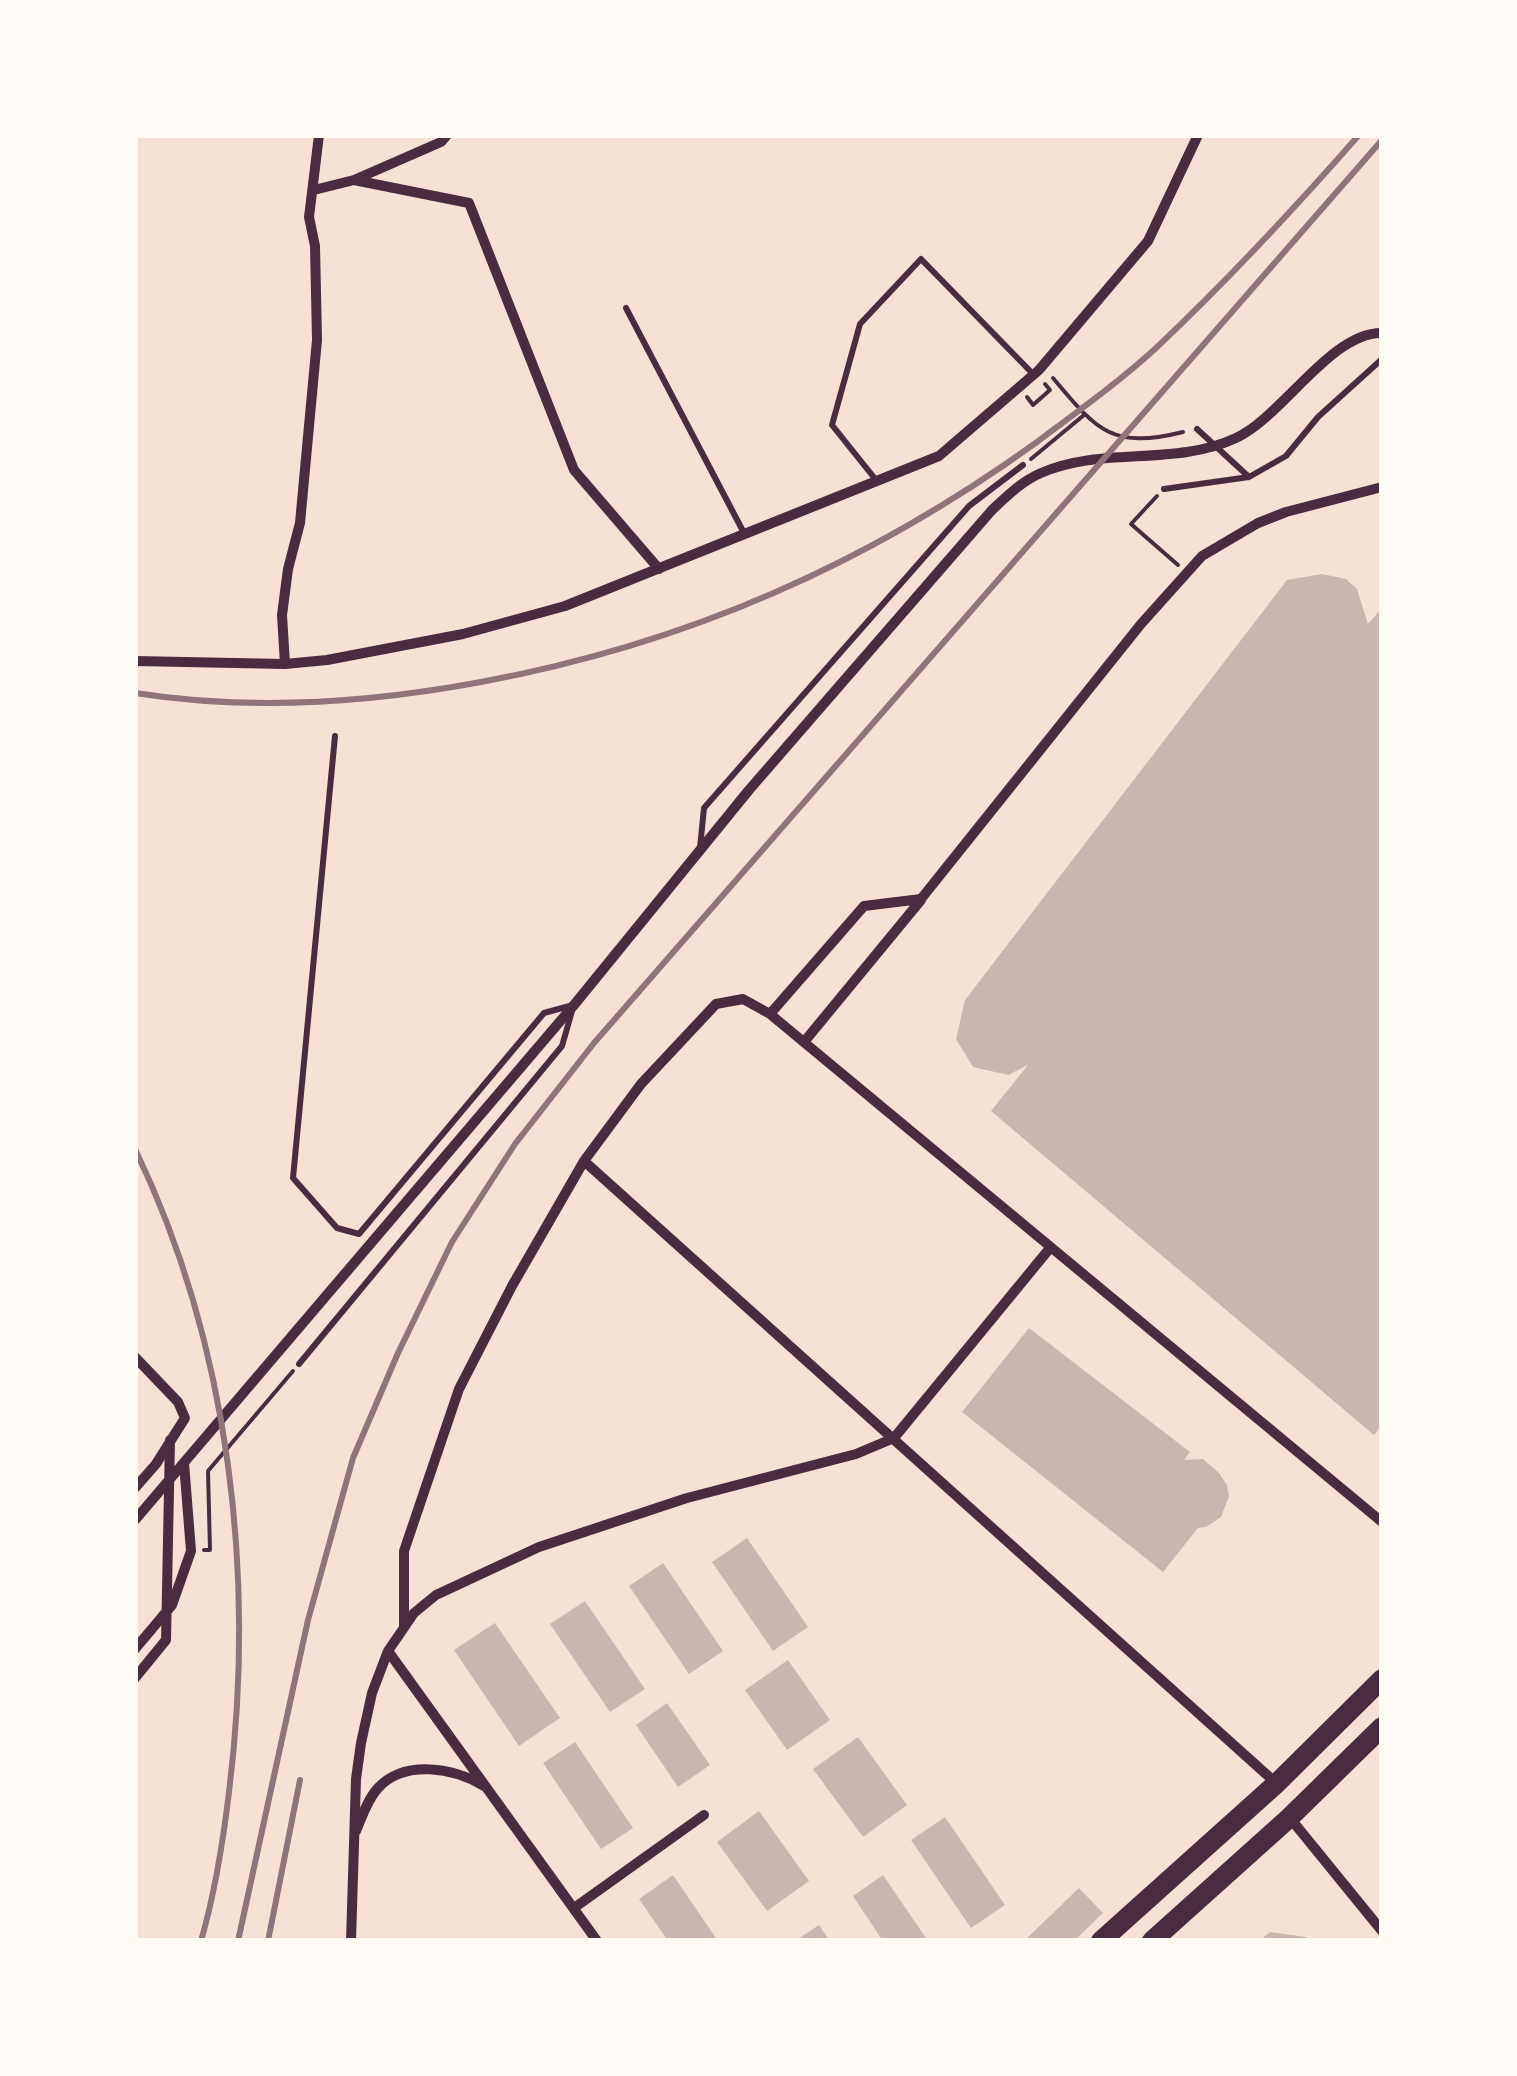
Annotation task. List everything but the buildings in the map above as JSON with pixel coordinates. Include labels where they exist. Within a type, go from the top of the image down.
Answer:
[{"type":"main road","points":[[1100,1941],[1277,1783],[1382,1679]]},
{"type":"main road","points":[[1152,1941],[1289,1818],[1382,1727]]},
{"type":"street","points":[[285,664],[282,615],[288,569],[300,524],[317,340],[315,246],[309,217],[318,135]]},
{"type":"street","points":[[314,190],[354,180],[442,142],[448,135]]},
{"type":"street","points":[[135,661],[285,664],[327,660],[463,634],[564,606],[940,456],[1034,374],[1148,240],[1198,135]]},
{"type":"street","points":[[354,180],[469,203],[574,470],[659,569]]},
{"type":"street","points":[[135,1520],[574,1005],[749,790],[962,542],[1016,488],[1063,465],[1178,453],[1235,438],[1261,423],[1348,344],[1367,334],[1382,333]]},
{"type":"street","points":[[804,1042],[1185,571],[1214,548],[1258,523],[1382,487]]},
{"type":"street","points":[[770,1014],[864,906],[921,899]]},
{"type":"street","points":[[404,1626],[404,1551],[460,1389],[512,1286],[584,1162],[641,1084],[716,1004],[742,998],[770,1014],[1382,1522]]},
{"type":"street","points":[[584,1162],[1277,1783]]},
{"type":"street","points":[[351,1941],[356,1778],[361,1742],[372,1693],[388,1650],[404,1626],[436,1595],[539,1547],[687,1498],[856,1454],[894,1438],[1050,1248]]},
{"type":"street","points":[[135,1357],[178,1402],[185,1418],[156,1464],[135,1488]]},
{"type":"street","points":[[135,1678],[166,1640],[170,1440]]},
{"type":"street","points":[[135,1649],[172,1605],[191,1551],[184,1463]]},
{"type":"street","points":[[388,1650],[597,1941]]},
{"type":"street","points":[[354,1837],[369,1800],[391,1777],[410,1771],[450,1771],[488,1789]]},
{"type":"street","points":[[574,1908],[704,1815]]},
{"type":"street","points":[[1289,1818],[1382,1932]]},
{"type":"lane","points":[[876,482],[832,425],[860,324],[921,259],[1034,374]]},
{"type":"lane","points":[[626,308],[745,534]]},
{"type":"lane","points":[[1164,489],[1249,477],[1286,456],[1318,417],[1382,360]]},
{"type":"lane","points":[[1198,429],[1249,477]]},
{"type":"lane","points":[[700,849],[704,808],[969,506],[1023,465]]},
{"type":"lane","points":[[335,736],[293,1178],[337,1228],[359,1234],[544,1013],[574,1005]]},
{"type":"lane","points":[[299,1364],[562,1046],[574,1005]]},
{"type":"path","points":[[1049,374],[1090,422],[1122,438],[1164,437],[1198,429]]},
{"type":"path","points":[[1023,465],[1084,414]]},
{"type":"path","points":[[1164,489],[1131,524],[1185,571]]},
{"type":"path","points":[[208,1471],[299,1364]]},
{"type":"railway","points":[[135,693],[265,703],[352,699],[438,689],[557,666],[631,646],[772,594],[908,526],[1037,442],[1113,385],[1209,297],[1359,135]]},
{"type":"railway","points":[[238,1941],[308,1620],[353,1458],[452,1242],[515,1144],[594,1043],[1382,140]]},
{"type":"railway","points":[[135,1149],[194,1302],[214,1382],[228,1463],[236,1546],[237,1710],[221,1848],[201,1941]]},
{"type":"railway","points":[[268,1941],[300,1780]]}]
